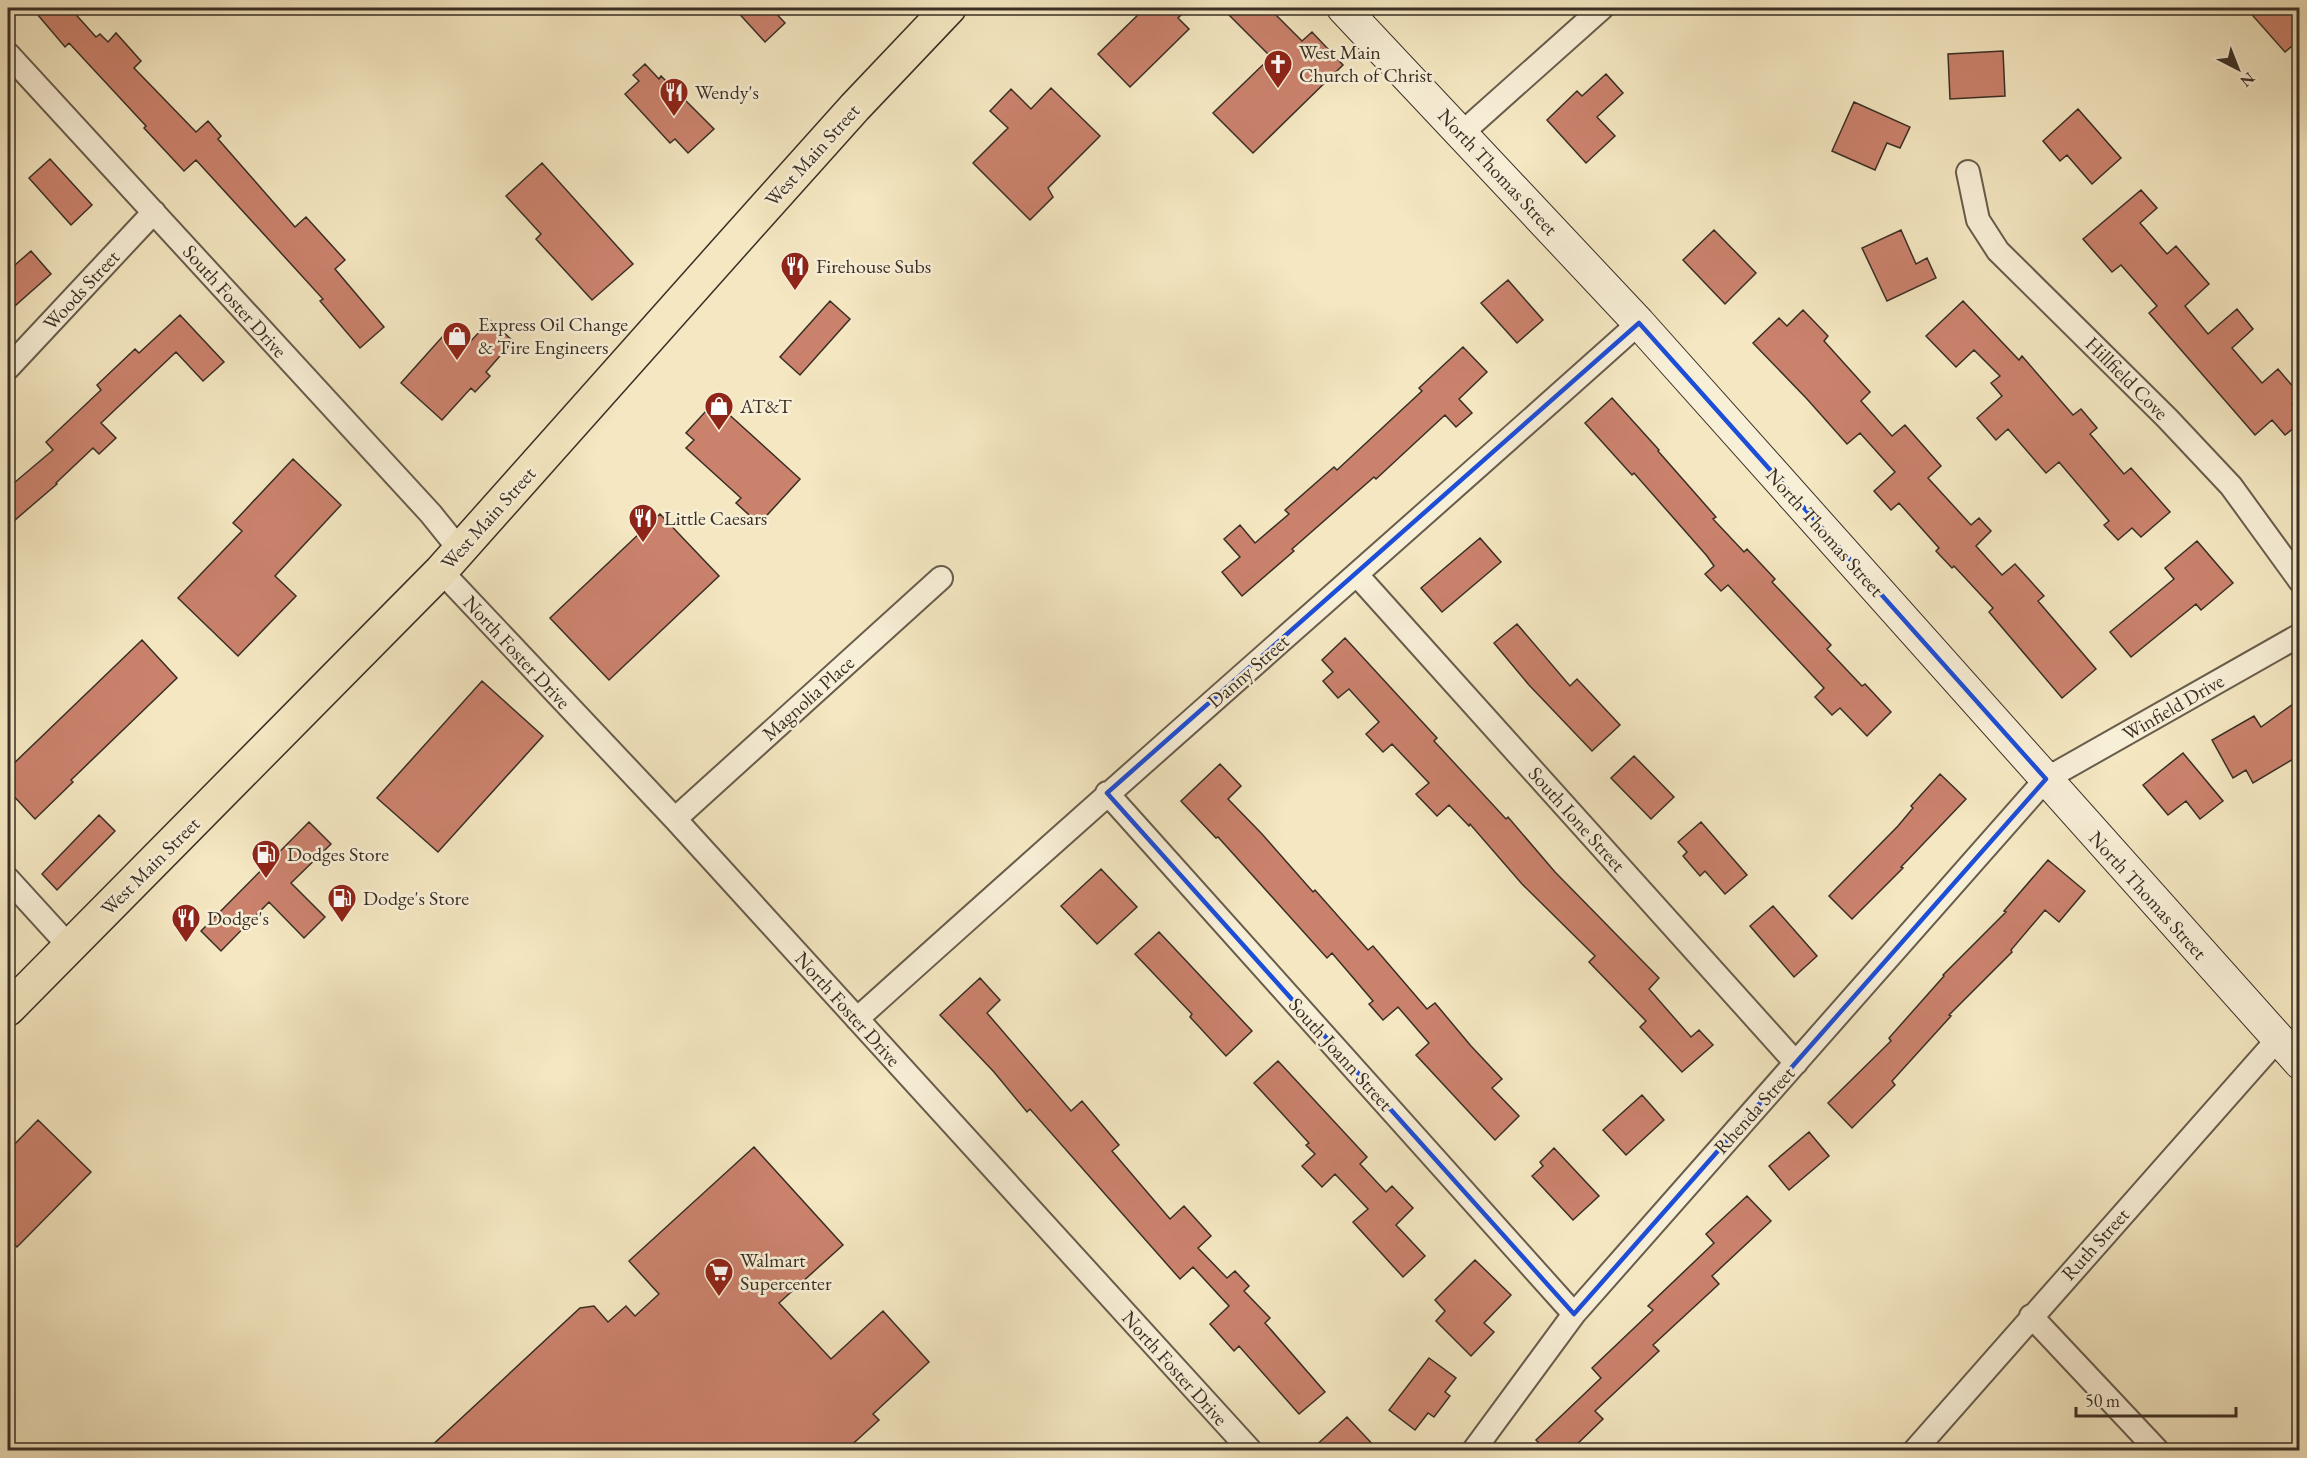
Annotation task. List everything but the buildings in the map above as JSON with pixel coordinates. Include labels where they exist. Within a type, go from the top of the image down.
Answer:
[{"type":"main road","name":"West Main Street","points":[[8,1009],[450,560],[726,250],[949,8]]},
{"type":"street","name":"North Thomas Street","points":[[1343,8],[1639,323],[2277,1040],[2300,1063]]},
{"type":"street","points":[[1462,133],[1602,8]]},
{"type":"street","name":"South Foster Drive","points":[[8,54],[431,514],[450,560]]},
{"type":"street","name":"Hillfield Cove","points":[[1968,172],[1978,220],[1998,251],[2167,418],[2231,486],[2300,581]]},
{"type":"street","name":"Woods Street","points":[[8,368],[154,212]]},
{"type":"street","name":"Danny Street","points":[[857,1019],[1107,794],[1639,323]]},
{"type":"street","name":"North Foster Drive","points":[[450,560],[675,819],[1250,1450]]},
{"type":"street","name":"South Ione Street","points":[[1357,575],[1797,1063]]},
{"type":"street","name":"Magnolia Place","points":[[675,819],[941,578]]},
{"type":"street","name":"Winfield Drive","points":[[2046,779],[2300,635]]},
{"type":"street","name":"Rhenda Street","points":[[1474,1450],[1574,1314],[2046,779]]},
{"type":"street","name":"South Joann Street","points":[[1107,794],[1574,1314]]},
{"type":"street","points":[[8,879],[70,946]]},
{"type":"street","name":"Ruth Street","points":[[1915,1450],[2277,1040]]},
{"type":"street","points":[[2031,1316],[2157,1450]]},
{"type":"highlighted area","points":[[1639,323],[2046,779],[1574,1314],[1107,793]]},
{"type":"place","name":"West Main Church of Christ","points":[[1278,90]]},
{"type":"place","name":"Wendy's","points":[[674,118]]},
{"type":"place","name":"Firehouse Subs","points":[[795,292]]},
{"type":"place","name":"Express Oil Change & Tire Engineers","points":[[457,362]]},
{"type":"place","name":"AT&T","points":[[719,432]]},
{"type":"place","name":"Little Caesars","points":[[643,544]]},
{"type":"place","name":"Dodges Store","points":[[266,880]]},
{"type":"place","name":"Dodge's Store","points":[[342,924]]},
{"type":"place","name":"Dodge's","points":[[186,944]]},
{"type":"place","name":"Walmart Supercenter","points":[[719,1298]]}]
